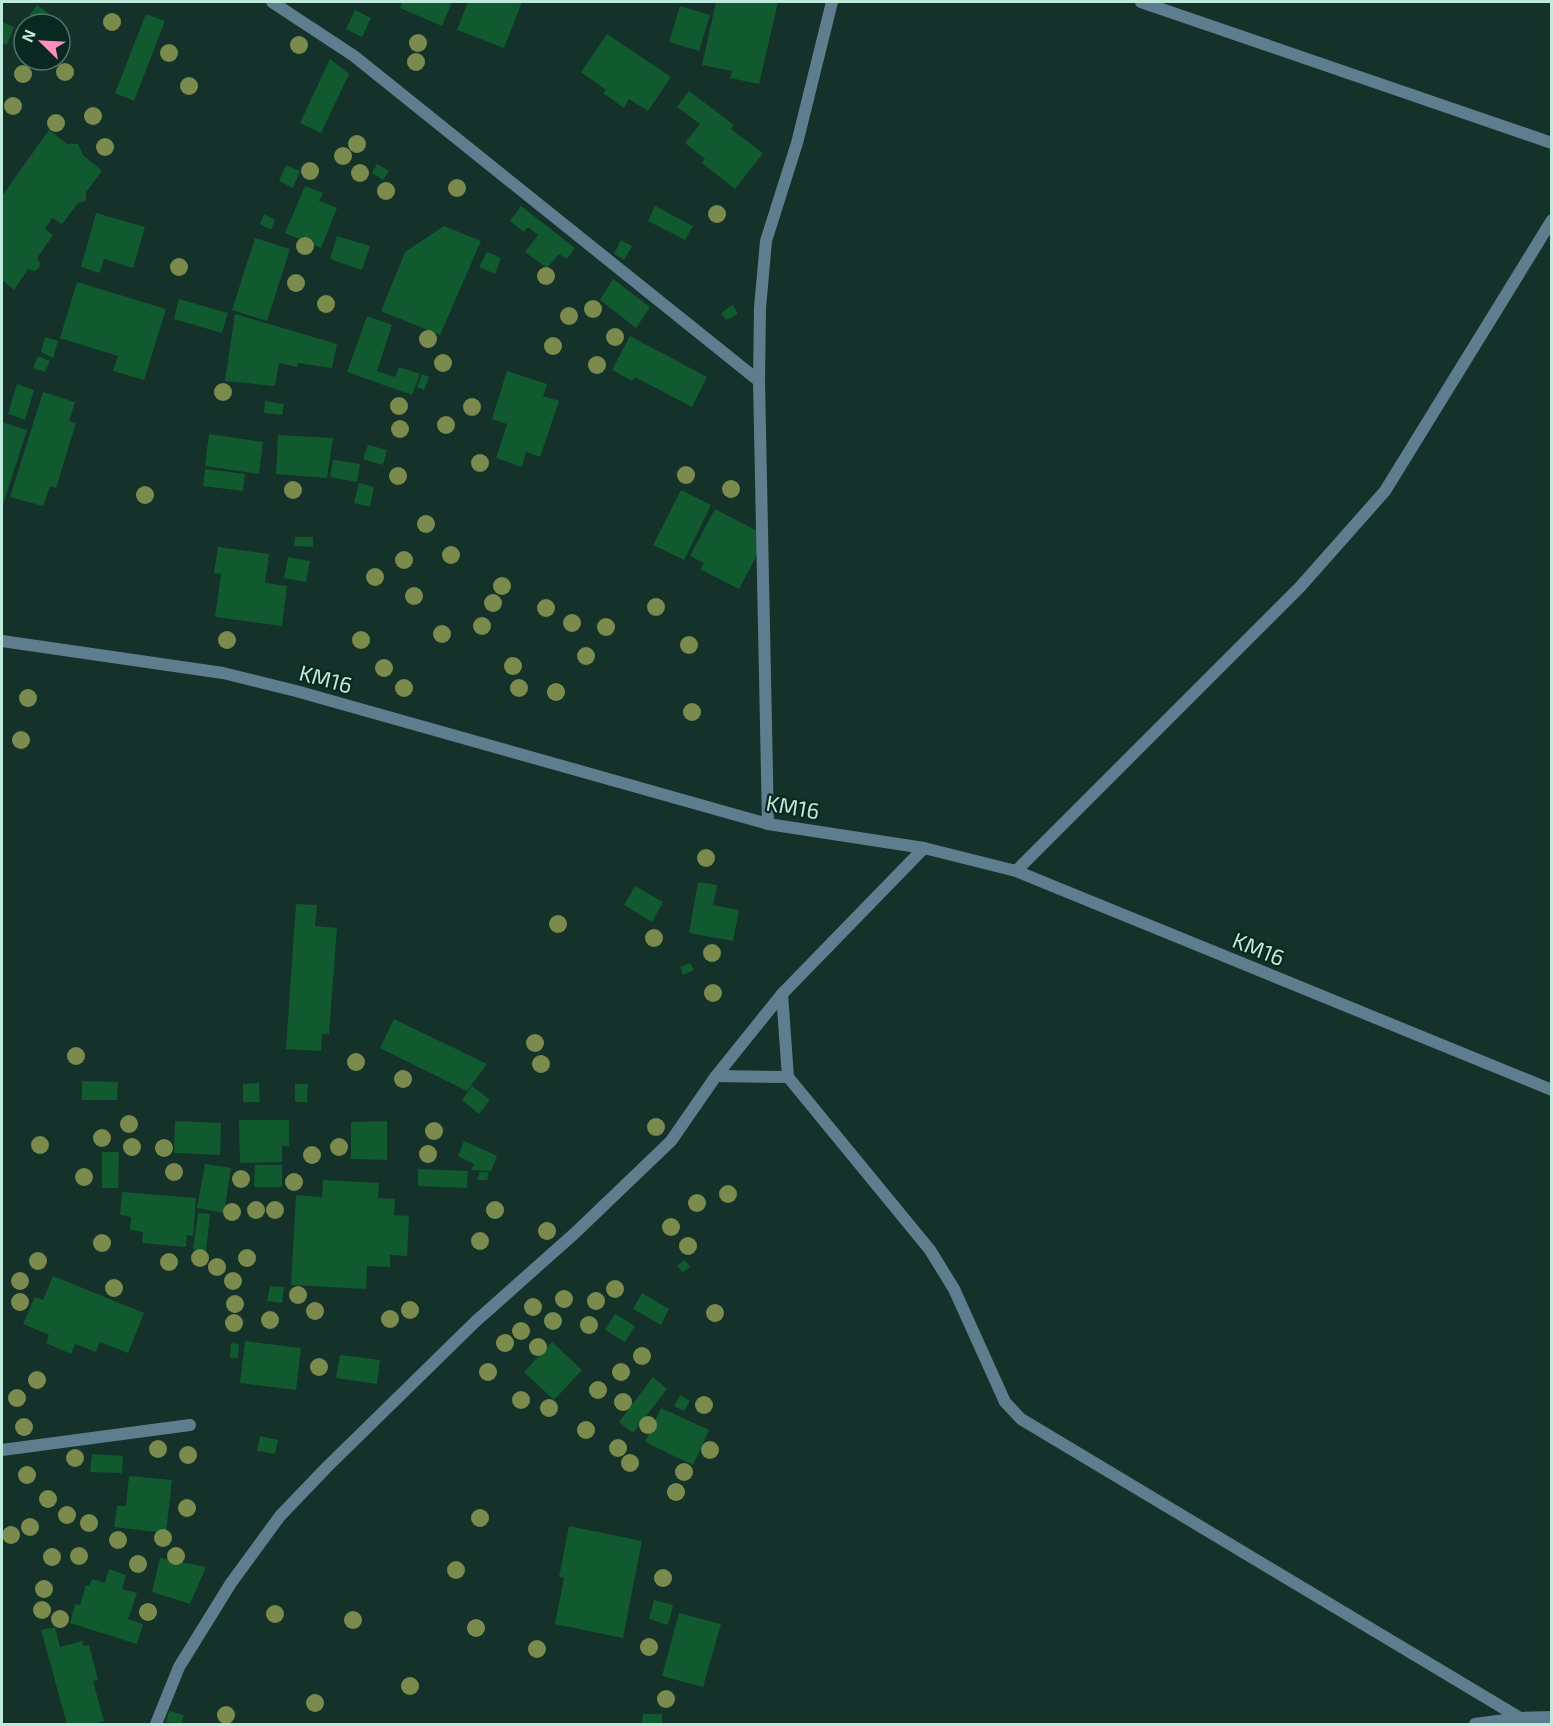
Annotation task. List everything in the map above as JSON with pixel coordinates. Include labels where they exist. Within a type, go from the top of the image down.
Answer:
[{"type":"street","points":[[272,2],[354,56],[759,381]]},
{"type":"street","points":[[768,825],[759,381],[760,308],[766,240],[797,143],[832,2]]},
{"type":"street","points":[[1141,2],[1551,143]]},
{"type":"street","points":[[1016,871],[1300,587],[1385,491],[1551,220]]},
{"type":"street","name":"KM16","points":[[2,641],[223,673],[768,825],[924,849],[1016,871],[1551,1090]]},
{"type":"street","points":[[156,1725],[185,1658],[231,1583],[280,1516],[475,1322],[575,1233],[671,1141],[716,1076],[782,994],[924,849]]},
{"type":"street","points":[[782,994],[788,1077],[930,1250],[954,1289],[1005,1402],[1021,1419],[1520,1718]]},
{"type":"street","points":[[716,1076],[788,1077]]},
{"type":"street","points":[[2,1450],[190,1425]]},
{"type":"street","points":[[1476,1725],[1520,1718],[1551,1718]]},
{"type":"building","points":[[402,2],[452,2],[442,26],[400,8]]},
{"type":"building","points":[[468,2],[522,2],[504,48],[457,30]]},
{"type":"building","points":[[716,2],[778,2],[759,84],[730,78],[732,71],[702,65]]},
{"type":"building","points":[[37,5],[46,12],[32,12]]},
{"type":"building","points":[[680,6],[710,15],[699,51],[669,42]]},
{"type":"building","points":[[355,10],[371,18],[362,37],[346,29]]},
{"type":"building","points":[[146,14],[165,21],[134,101],[115,93]]},
{"type":"building","points":[[2,22],[12,26],[12,32],[7,45],[2,43]]},
{"type":"building","points":[[607,34],[671,77],[648,111],[629,99],[624,108],[603,93],[606,90],[581,72]]},
{"type":"building","points":[[330,59],[349,74],[321,133],[300,123]]},
{"type":"building","points":[[689,91],[734,125],[731,129],[763,153],[735,189],[702,163],[705,159],[685,143],[700,124],[677,107]]},
{"type":"building","points":[[49,130],[67,144],[78,144],[83,155],[102,171],[86,192],[86,201],[78,203],[62,224],[52,218],[45,229],[53,235],[37,258],[40,263],[39,268],[35,271],[28,269],[14,290],[2,280],[2,196]]},
{"type":"building","points":[[377,164],[389,171],[383,180],[372,173]]},
{"type":"building","points":[[286,165],[300,171],[293,188],[279,181]]},
{"type":"building","points":[[305,186],[323,193],[319,201],[337,208],[321,248],[285,233]]},
{"type":"building","points":[[521,206],[575,248],[567,259],[559,254],[547,268],[525,252],[538,235],[528,227],[524,232],[510,221]]},
{"type":"building","points":[[655,206],[693,226],[685,240],[648,221]]},
{"type":"building","points":[[96,213],[145,227],[133,268],[104,259],[100,273],[81,267]]},
{"type":"building","points":[[264,214],[275,220],[271,230],[260,224]]},
{"type":"building","points":[[444,226],[481,241],[440,335],[381,311],[405,252]]},
{"type":"building","points":[[337,236],[370,246],[362,270],[330,259]]},
{"type":"building","points":[[255,238],[290,249],[267,321],[232,310]]},
{"type":"building","points":[[621,240],[632,246],[624,260],[614,254]]},
{"type":"building","points":[[487,252],[501,258],[495,274],[479,267]]},
{"type":"building","points":[[613,279],[650,307],[636,328],[600,300]]},
{"type":"building","points":[[77,282],[166,309],[144,380],[113,371],[118,356],[60,338]]},
{"type":"building","points":[[179,299],[228,313],[222,333],[174,319]]},
{"type":"building","points":[[733,305],[738,314],[726,320],[721,313]]},
{"type":"building","points":[[235,314],[337,344],[332,368],[298,363],[297,367],[279,363],[275,386],[225,381]]},
{"type":"building","points":[[367,316],[392,325],[377,371],[395,377],[399,367],[420,374],[412,395],[347,372]]},
{"type":"building","points":[[630,336],[707,377],[692,407],[635,377],[632,381],[612,370]]},
{"type":"building","points":[[45,337],[58,341],[53,358],[41,352]]},
{"type":"building","points":[[38,356],[50,361],[45,372],[33,368]]},
{"type":"building","points":[[507,371],[547,384],[543,396],[559,401],[540,457],[526,452],[522,467],[496,458],[507,424],[492,419]]},
{"type":"building","points":[[422,374],[429,377],[424,390],[417,387]]},
{"type":"building","points":[[17,384],[34,390],[25,420],[8,414]]},
{"type":"building","points":[[43,392],[75,402],[69,421],[76,423],[56,488],[50,486],[43,506],[10,497]]},
{"type":"building","points":[[265,401],[284,404],[282,415],[264,413]]},
{"type":"building","points":[[2,422],[27,430],[2,508]]},
{"type":"building","points":[[209,434],[263,442],[259,474],[205,466]]},
{"type":"building","points":[[278,435],[333,438],[327,478],[276,474]]},
{"type":"building","points":[[368,445],[387,450],[383,465],[363,459]]},
{"type":"building","points":[[333,460],[360,464],[357,482],[330,477]]},
{"type":"building","points":[[205,469],[245,474],[243,491],[203,486]]},
{"type":"building","points":[[359,483],[374,487],[370,507],[354,503]]},
{"type":"building","points":[[681,490],[711,505],[684,560],[653,545]]},
{"type":"building","points":[[715,509],[767,536],[739,589],[700,569],[704,563],[690,556]]},
{"type":"building","points":[[295,537],[313,537],[313,547],[294,546]]},
{"type":"building","points":[[218,547],[269,554],[265,583],[287,586],[282,626],[215,617],[221,574],[214,573]]},
{"type":"building","points":[[288,557],[310,561],[306,582],[284,578]]},
{"type":"building","points":[[698,882],[717,885],[713,905],[739,910],[733,941],[689,933]]},
{"type":"building","points":[[635,886],[663,902],[652,922],[624,905]]},
{"type":"building","points":[[296,904],[317,905],[315,926],[337,928],[329,1034],[322,1034],[321,1051],[286,1049]]},
{"type":"building","points":[[690,963],[694,970],[683,975],[680,967]]},
{"type":"building","points":[[394,1019],[487,1064],[467,1091],[380,1048]]},
{"type":"building","points":[[82,1081],[118,1082],[117,1100],[82,1100]]},
{"type":"building","points":[[259,1083],[260,1102],[243,1102],[243,1084]]},
{"type":"building","points":[[295,1084],[308,1084],[307,1102],[295,1102]]},
{"type":"building","points":[[472,1086],[490,1100],[479,1114],[462,1100]]},
{"type":"building","points":[[239,1120],[289,1120],[289,1146],[282,1146],[282,1162],[240,1163]]},
{"type":"building","points":[[175,1121],[221,1123],[220,1155],[174,1153]]},
{"type":"building","points":[[387,1121],[387,1160],[351,1159],[351,1122]]},
{"type":"building","points":[[464,1141],[497,1156],[491,1171],[471,1170],[474,1164],[458,1156]]},
{"type":"building","points":[[102,1152],[119,1152],[118,1188],[102,1188]]},
{"type":"building","points":[[205,1164],[231,1168],[224,1213],[197,1208]]},
{"type":"building","points":[[255,1165],[282,1165],[282,1187],[254,1187]]},
{"type":"building","points":[[418,1169],[468,1171],[467,1188],[418,1186]]},
{"type":"building","points":[[480,1172],[489,1172],[487,1180],[477,1180]]},
{"type":"building","points":[[323,1180],[379,1183],[378,1198],[395,1199],[394,1215],[409,1216],[407,1256],[390,1255],[390,1267],[367,1266],[366,1289],[291,1285],[296,1195],[322,1197]]},
{"type":"building","points":[[122,1192],[196,1198],[193,1236],[187,1235],[186,1247],[142,1243],[143,1232],[130,1230],[131,1217],[120,1215]]},
{"type":"building","points":[[198,1213],[210,1214],[206,1251],[193,1249]]},
{"type":"building","points":[[685,1260],[690,1267],[683,1272],[677,1266]]},
{"type":"building","points":[[53,1276],[144,1313],[128,1353],[100,1342],[96,1352],[75,1344],[71,1354],[46,1343],[49,1335],[23,1324],[35,1297],[43,1300]]},
{"type":"building","points":[[270,1286],[284,1287],[282,1303],[267,1301]]},
{"type":"building","points":[[642,1293],[669,1309],[661,1325],[633,1309]]},
{"type":"building","points":[[615,1314],[635,1326],[625,1342],[605,1330]]},
{"type":"building","points":[[245,1341],[301,1348],[296,1390],[240,1383]]},
{"type":"building","points":[[552,1342],[582,1370],[554,1400],[524,1372]]},
{"type":"building","points":[[231,1343],[239,1344],[238,1358],[230,1358]]},
{"type":"building","points":[[340,1355],[380,1360],[377,1384],[336,1378]]},
{"type":"building","points":[[653,1377],[667,1389],[633,1433],[619,1422]]},
{"type":"building","points":[[680,1395],[690,1401],[684,1411],[674,1406]]},
{"type":"building","points":[[661,1408],[709,1430],[693,1465],[645,1442]]},
{"type":"building","points":[[260,1436],[278,1440],[275,1454],[257,1451]]},
{"type":"building","points":[[92,1454],[123,1456],[122,1473],[90,1472]]},
{"type":"building","points":[[129,1476],[172,1480],[166,1533],[114,1527],[117,1506],[126,1506]]},
{"type":"building","points":[[569,1526],[642,1541],[623,1638],[555,1624],[564,1578],[559,1577]]},
{"type":"building","points":[[160,1558],[206,1567],[190,1604],[152,1592]]},
{"type":"building","points":[[109,1569],[126,1575],[122,1589],[137,1593],[128,1619],[143,1624],[137,1644],[70,1623],[75,1604],[80,1605],[86,1585],[89,1586],[92,1579],[105,1583]]},
{"type":"building","points":[[654,1600],[673,1605],[668,1625],[649,1619]]},
{"type":"building","points":[[679,1613],[721,1624],[703,1687],[662,1676]]},
{"type":"building","points":[[55,1627],[60,1647],[82,1641],[84,1646],[89,1645],[98,1680],[93,1681],[104,1721],[92,1724],[67,1724],[41,1630]]},
{"type":"building","points":[[169,1711],[184,1715],[181,1724],[166,1722]]},
{"type":"building","points":[[643,1714],[662,1714],[662,1724],[642,1724]]}]
